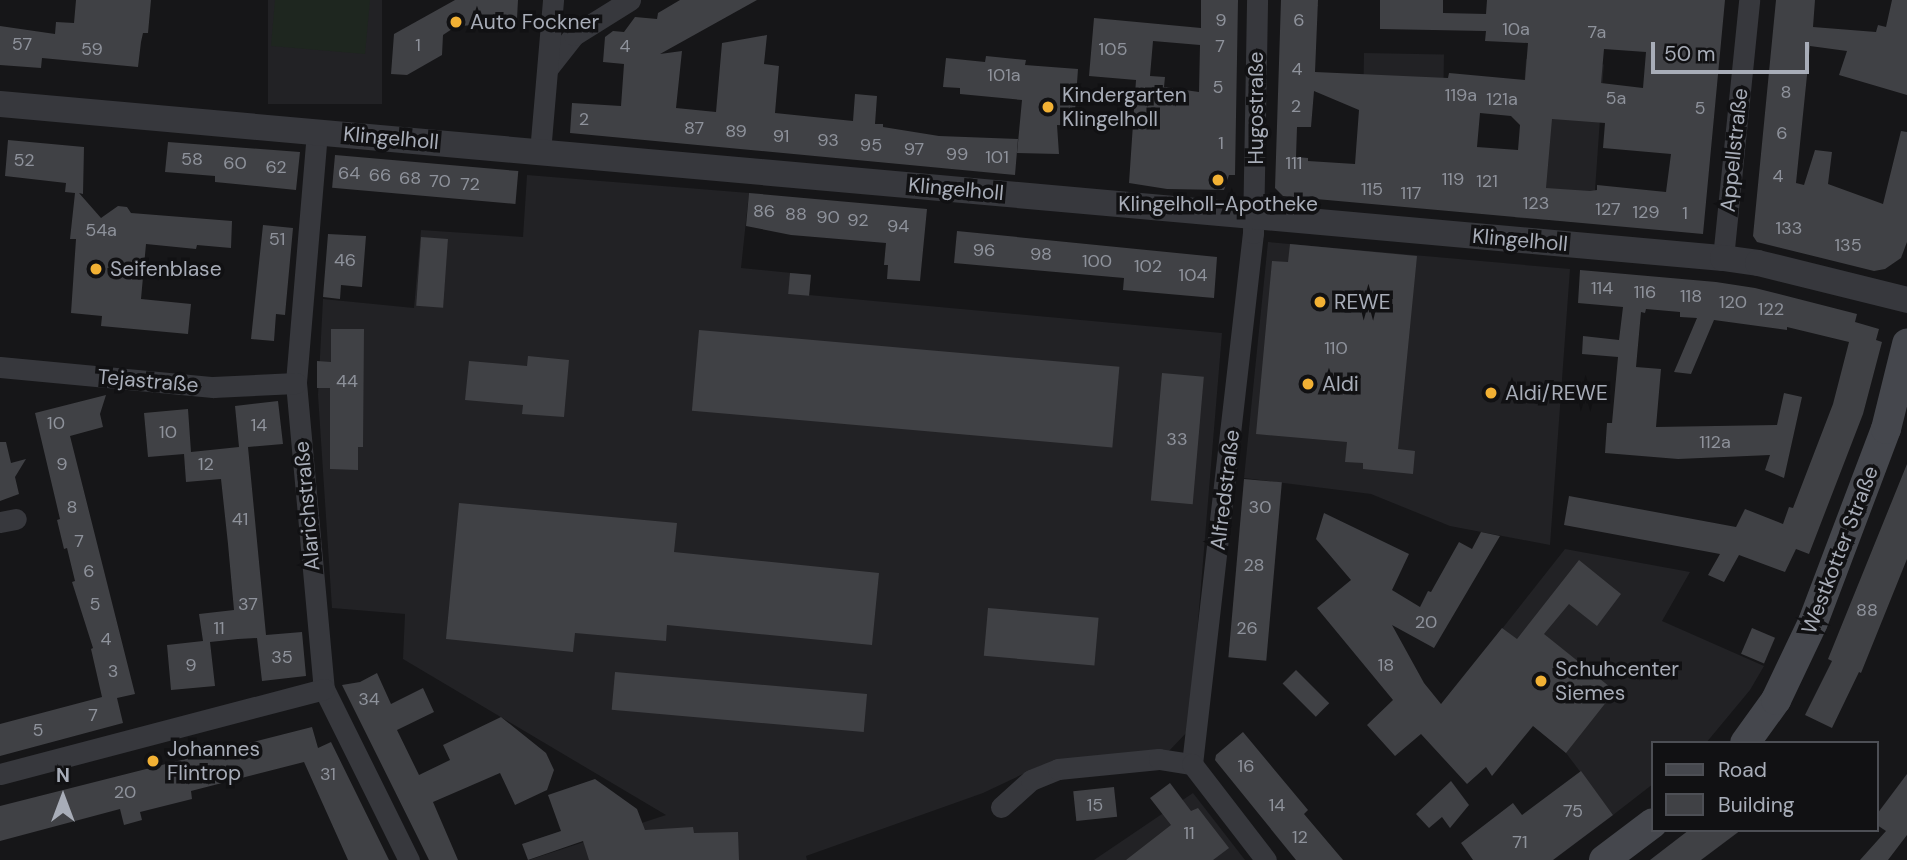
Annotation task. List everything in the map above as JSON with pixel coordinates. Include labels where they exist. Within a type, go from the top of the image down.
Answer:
[{"type":"main road","name":"Westkotter Straße","points":[[1746,741],[1776,700],[1813,622],[1886,429],[1907,344]]},
{"type":"main road","points":[[1604,860],[1652,824]]},
{"type":"street","points":[[540,152],[553,0]]},
{"type":"street","points":[[548,68],[574,35],[630,0]]},
{"type":"street","name":"Hugostraße","points":[[1255,216],[1256,0]]},
{"type":"street","name":"Appellstraße","points":[[1723,258],[1749,0]]},
{"type":"street","name":"Klingelholl","points":[[0,104],[1723,258],[1758,263],[1907,300]]},
{"type":"street","name":"Alarichstraße","points":[[317,132],[296,383],[324,690],[409,860]]},
{"type":"street","name":"Alfredstraße","points":[[1192,764],[1255,216]]},
{"type":"street","name":"Tejastraße","points":[[0,367],[213,387],[296,383]]},
{"type":"street","points":[[0,774],[324,690]]},
{"type":"street","points":[[1001,807],[1031,780],[1058,769],[1159,759],[1192,764],[1266,860]]},
{"type":"shaded area","points":[[268,0],[382,0],[382,104],[268,104]]},
{"type":"shaded area","points":[[275,0],[370,0],[365,54],[271,46]]},
{"type":"shaded area","points":[[1364,53],[1444,54],[1443,129],[1363,128]]},
{"type":"shaded area","points":[[1526,59],[1604,64],[1593,223],[1515,218]]},
{"type":"shaded area","points":[[527,175],[749,193],[741,268],[811,275],[809,295],[1222,333],[1189,730],[1168,752],[1042,765],[983,793],[806,856],[807,860],[529,860],[666,815],[403,659],[405,614],[332,608],[318,395],[323,299],[414,308],[421,230],[523,237]]},
{"type":"shaded area","points":[[1268,242],[1570,269],[1550,545],[1450,526],[1371,494],[1244,478]]},
{"type":"shaded area","name":"Schuhcenter Siemes","points":[[1565,549],[1690,572],[1662,621],[1764,666],[1750,690],[1708,741],[1652,741],[1652,785],[1613,815],[1566,753],[1468,672]]},
{"type":"shaded area","points":[[1193,793],[1245,860],[1094,860]]},
{"type":"building","points":[[76,0],[151,0],[148,33],[143,33],[138,67],[42,58],[41,68],[0,65],[0,26],[55,34],[56,22],[74,23]]},
{"type":"building","points":[[455,0],[518,0],[517,19],[455,27],[443,35],[442,55],[407,75],[391,74],[394,34]]},
{"type":"building","points":[[680,0],[757,0],[660,54],[682,51],[676,108],[716,112],[722,43],[767,35],[764,64],[779,66],[775,113],[853,121],[855,94],[877,96],[875,124],[883,124],[883,127],[939,136],[1018,139],[1015,175],[570,133],[572,103],[621,106],[624,64],[603,62],[605,37],[613,31],[624,32],[635,17],[657,19],[658,13]]},
{"type":"building","points":[[1201,0],[1238,0],[1235,175],[1229,175],[1224,190],[1167,189],[1129,183],[1136,80],[1089,76],[1094,18],[1201,28]],"holes":[[[1153,41],[1200,45],[1199,92],[1164,87],[1165,77],[1150,76]]]},
{"type":"building","points":[[1281,0],[1318,0],[1315,72],[1448,78],[1449,73],[1525,80],[1528,43],[1485,41],[1486,31],[1380,29],[1380,0],[1443,0],[1443,13],[1486,14],[1487,0],[1725,0],[1703,234],[1283,196],[1275,188]],"holes":[[[1604,49],[1646,52],[1643,88],[1601,83]],[[1314,91],[1359,110],[1355,164],[1308,161],[1308,158],[1296,157],[1297,127],[1311,127]],[[1480,113],[1511,116],[1520,125],[1518,150],[1477,147]],[[1552,119],[1605,123],[1603,148],[1671,154],[1666,192],[1597,185],[1597,190],[1590,191],[1546,188]]]},
{"type":"building","points":[[1776,0],[1815,0],[1813,27],[1876,32],[1878,25],[1886,27],[1892,0],[1907,0],[1907,95],[1839,75],[1847,51],[1810,46],[1796,183],[1804,185],[1815,150],[1832,152],[1828,184],[1883,204],[1901,131],[1907,132],[1907,242],[1901,258],[1885,269],[1874,271],[1757,242],[1753,236]]},
{"type":"building","points":[[986,56],[1026,60],[1025,65],[1078,69],[1074,126],[1057,125],[1059,154],[1017,153],[1022,100],[960,94],[960,88],[943,87],[946,58],[985,62]]},
{"type":"building","points":[[8,140],[84,147],[83,194],[79,193],[101,218],[118,206],[127,207],[131,213],[232,221],[231,248],[197,245],[196,249],[146,244],[141,299],[191,304],[188,334],[101,326],[102,316],[71,313],[76,239],[70,239],[75,193],[65,192],[66,183],[5,176]]},
{"type":"building","points":[[168,142],[300,152],[296,190],[215,182],[215,176],[165,172]]},
{"type":"building","points":[[335,155],[518,171],[515,204],[332,188]]},
{"type":"building","points":[[749,193],[927,209],[920,281],[887,279],[888,265],[884,265],[886,243],[791,235],[746,226]]},
{"type":"building","points":[[263,225],[293,228],[285,315],[276,314],[274,341],[251,339]]},
{"type":"building","points":[[957,231],[1217,257],[1214,298],[1123,290],[1124,278],[954,263]]},
{"type":"building","points":[[328,234],[366,236],[362,287],[341,285],[340,299],[323,297]]},
{"type":"building","points":[[421,237],[448,239],[443,308],[416,306]]},
{"type":"building","points":[[1290,244],[1417,256],[1398,449],[1415,451],[1413,474],[1363,469],[1363,463],[1345,462],[1347,442],[1256,434],[1272,261],[1288,262]]},
{"type":"building","points":[[1580,270],[1755,288],[1857,314],[1855,322],[1879,329],[1876,340],[1882,342],[1863,414],[1809,554],[1796,549],[1785,572],[1739,555],[1724,582],[1708,575],[1720,554],[1564,525],[1569,496],[1736,527],[1745,509],[1783,524],[1789,507],[1793,508],[1833,404],[1849,342],[1787,327],[1787,330],[1714,320],[1691,374],[1674,372],[1697,318],[1680,317],[1680,312],[1646,309],[1645,313],[1641,312],[1636,367],[1661,369],[1656,427],[1777,425],[1784,393],[1802,397],[1784,478],[1765,470],[1770,455],[1678,459],[1605,453],[1607,423],[1612,423],[1618,357],[1582,354],[1583,336],[1619,340],[1623,307],[1578,303]]},
{"type":"building","points":[[790,273],[811,275],[809,296],[788,294]]},
{"type":"building","points":[[331,329],[364,329],[363,447],[358,447],[358,470],[330,469],[330,388],[317,388],[317,361],[331,362]]},
{"type":"building","points":[[699,330],[1119,367],[1112,447],[692,411]]},
{"type":"building","points":[[528,356],[569,360],[564,417],[522,414],[523,405],[465,400],[469,361],[527,366]]},
{"type":"building","points":[[1162,373],[1204,377],[1193,504],[1151,501]]},
{"type":"building","points":[[106,395],[100,414],[103,427],[70,436],[135,694],[117,698],[123,723],[0,756],[0,724],[102,697],[91,649],[93,648],[72,582],[75,581],[57,520],[60,519],[35,413]]},
{"type":"building","points":[[278,401],[283,444],[248,447],[266,635],[302,632],[306,676],[262,681],[257,638],[238,639],[210,642],[215,686],[171,690],[167,645],[203,641],[199,614],[234,610],[228,544],[221,479],[186,482],[184,454],[148,457],[144,413],[188,409],[191,452],[239,447],[235,406]]},
{"type":"building","points":[[0,442],[6,442],[11,463],[26,459],[15,477],[19,494],[0,501]]},
{"type":"building","points":[[1907,464],[1907,559],[1861,673],[1859,672],[1832,728],[1805,715],[1832,661],[1828,659]]},
{"type":"building","points":[[1244,479],[1282,482],[1266,661],[1228,657]]},
{"type":"building","points":[[459,503],[677,523],[674,552],[879,573],[872,645],[667,625],[666,641],[575,633],[573,652],[446,639]]},
{"type":"building","points":[[1324,513],[1409,554],[1392,590],[1420,607],[1459,542],[1472,549],[1481,532],[1500,536],[1434,648],[1392,625],[1424,683],[1441,704],[1502,628],[1517,639],[1579,560],[1621,594],[1597,626],[1569,604],[1544,634],[1615,691],[1566,753],[1533,726],[1492,776],[1486,767],[1467,784],[1421,734],[1395,756],[1367,725],[1393,700],[1317,608],[1351,580],[1316,539]]},
{"type":"building","points":[[988,608],[1099,618],[1094,665],[984,656]]},
{"type":"building","points":[[1752,628],[1775,638],[1764,664],[1741,654]]},
{"type":"building","points":[[1296,670],[1329,703],[1316,717],[1283,683]]},
{"type":"building","points":[[615,672],[867,694],[864,732],[612,710]]},
{"type":"building","points":[[377,673],[391,704],[423,688],[434,712],[397,730],[419,775],[450,760],[443,745],[501,717],[546,753],[554,770],[547,790],[515,805],[500,773],[433,802],[458,860],[429,860],[342,685],[360,682]]},
{"type":"building","points":[[312,727],[318,748],[331,742],[389,860],[348,860],[304,762],[191,791],[192,799],[140,812],[142,820],[124,825],[120,809],[0,841],[0,806]]},
{"type":"building","points":[[1243,732],[1308,810],[1304,814],[1343,860],[1296,860],[1215,760],[1216,755]]},
{"type":"building","points":[[1581,771],[1613,815],[1553,860],[1473,860],[1461,843],[1513,803],[1522,815]]},
{"type":"building","points":[[1907,774],[1907,835],[1888,860],[1860,860],[1886,831],[1879,826],[1879,811]]},
{"type":"building","points":[[595,779],[637,809],[645,830],[693,827],[694,833],[738,832],[739,860],[589,860],[583,841],[528,860],[522,844],[561,831],[548,795]]},
{"type":"building","points":[[1451,781],[1469,805],[1450,828],[1442,817],[1429,828],[1416,814]]},
{"type":"building","points":[[1170,783],[1191,811],[1198,808],[1229,848],[1213,860],[1126,860],[1171,825],[1150,798]]},
{"type":"building","points":[[1114,787],[1117,817],[1076,821],[1073,791]]},
{"type":"building","points":[[1686,832],[1738,832],[1701,860],[1650,860]]},
{"type":"place","name":"Auto Fockner","points":[[456,22]]},
{"type":"place","name":"Kindergarten Klingelholl","points":[[1048,107]]},
{"type":"place","name":"Klingelholl-Apotheke","points":[[1218,180]]},
{"type":"place","name":"Seifenblase","points":[[96,269]]},
{"type":"place","name":"REWE","points":[[1320,302]]},
{"type":"place","name":"Aldi","points":[[1308,384]]},
{"type":"place","name":"Aldi/REWE","points":[[1491,393]]},
{"type":"place","name":"Schuhcenter Siemes","points":[[1541,681]]},
{"type":"place","name":"Johannes Flintrop","points":[[153,761]]}]
